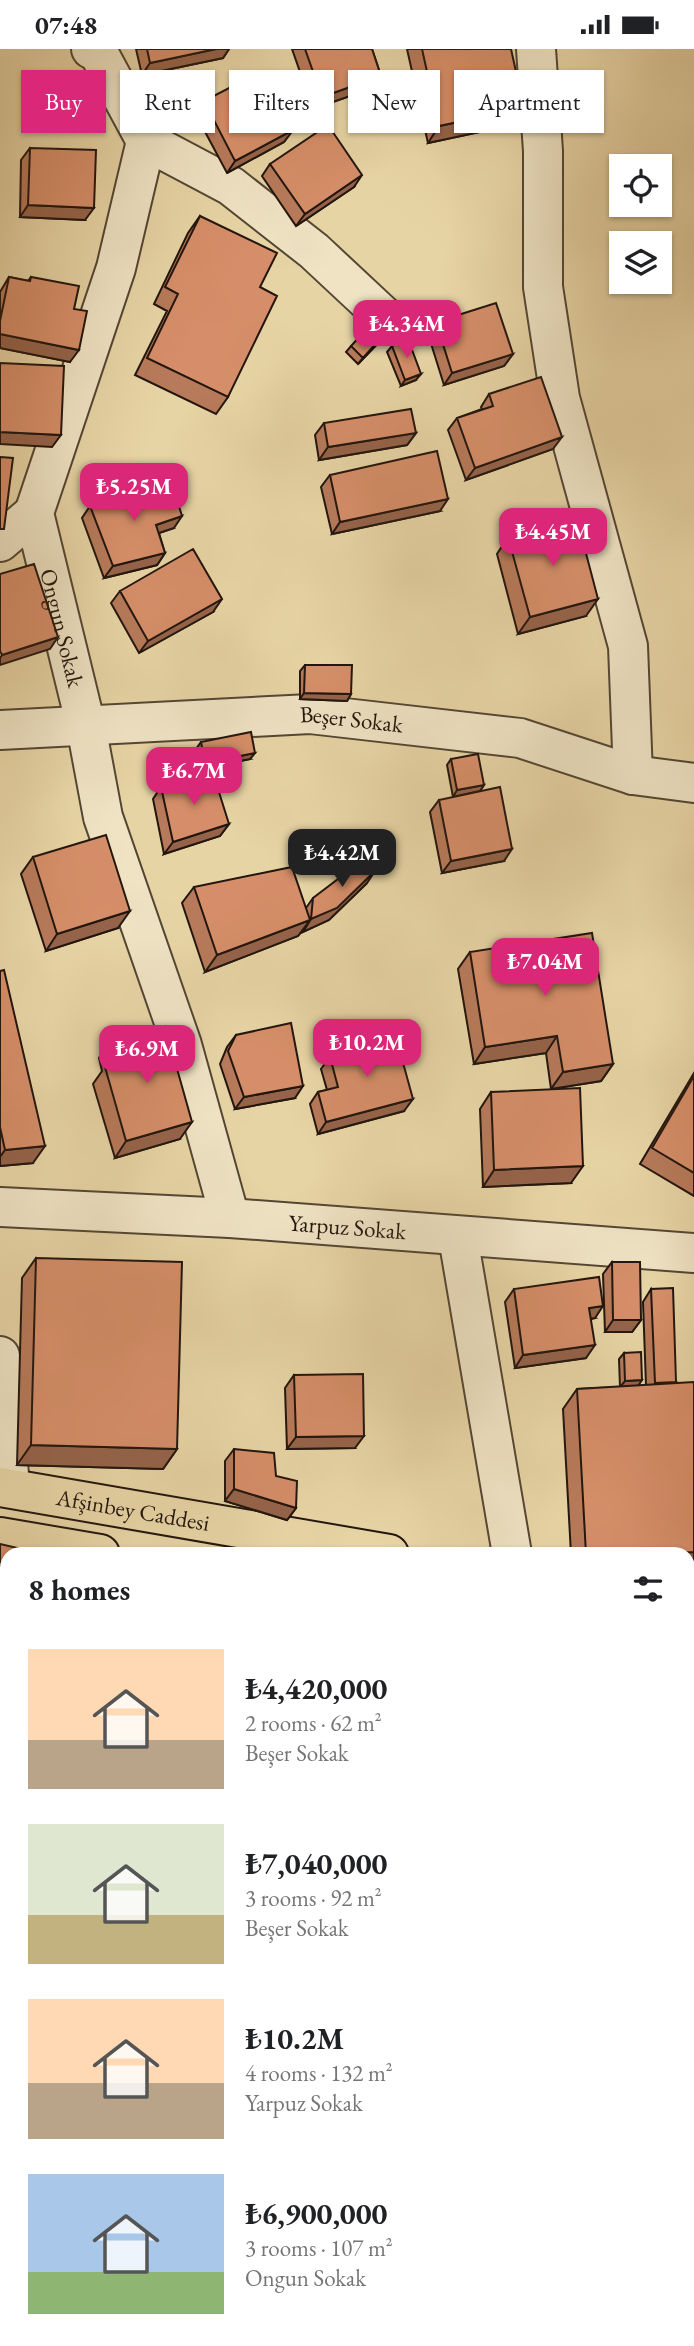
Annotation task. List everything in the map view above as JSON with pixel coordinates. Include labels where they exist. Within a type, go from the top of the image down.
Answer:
[{"type":"main road","name":"Afşinbey Caddesi","points":[[5,1487],[349,1547]]},
{"type":"main road","points":[[0,1537],[59,1547]]},
{"type":"street","points":[[91,49],[98,53],[146,141],[231,186],[314,251],[390,322]]},
{"type":"street","points":[[536,49],[543,151],[543,287],[560,398],[628,646],[633,775]]},
{"type":"street","points":[[0,542],[34,513],[116,268],[146,141]]},
{"type":"street","name":"Ongun Sokak","points":[[34,513],[86,726],[103,817],[182,1045],[230,1219]]},
{"type":"street","name":"Beşer Sokak","points":[[0,730],[310,713],[520,738],[633,775],[694,783]]},
{"type":"street","name":"Yarpuz Sokak","points":[[0,1207],[230,1219],[694,1253]]},
{"type":"street","points":[[458,1237],[511,1547]]},
{"type":"street","points":[[0,1356],[5,1487]]},
{"type":"building","points":[[147,49],[216,49],[150,63]]},
{"type":"building","points":[[305,49],[372,49],[379,70],[348,70],[348,88],[334,93],[334,70],[312,70]]},
{"type":"building","points":[[422,49],[511,49],[516,70],[454,70],[454,123],[440,126],[440,70],[427,70]]},
{"type":"building","points":[[229,88],[229,133],[287,133],[235,161],[215,122],[215,95]]},
{"type":"building","points":[[316,133],[333,133],[362,175],[305,214],[270,164]]},
{"type":"building","points":[[30,148],[96,150],[94,208],[28,205]]},
{"type":"building","points":[[200,216],[277,253],[260,287],[277,296],[228,397],[147,358],[178,294],[165,287]]},
{"type":"building","points":[[9,277],[30,281],[31,277],[79,286],[74,309],[87,311],[79,350],[0,334]]},
{"type":"building","points":[[496,303],[513,354],[452,373],[436,322]]},
{"type":"building","points":[[377,318],[389,329],[363,358],[351,346]]},
{"type":"building","points":[[408,339],[421,374],[405,380],[392,346]]},
{"type":"building","points":[[0,363],[64,366],[61,435],[0,432]]},
{"type":"building","points":[[541,377],[562,437],[475,468],[457,418],[493,406],[489,394]]},
{"type":"building","points":[[411,409],[416,433],[328,447],[324,423]]},
{"type":"building","points":[[437,451],[448,499],[340,522],[330,475]]},
{"type":"building","points":[[0,457],[13,458],[4,529],[0,529]]},
{"type":"building","points":[[136,482],[141,498],[173,487],[182,516],[156,525],[165,553],[113,566],[90,506]]},
{"type":"building","points":[[577,519],[598,599],[530,617],[508,537]]},
{"type":"building","points":[[193,549],[222,599],[148,641],[120,591]]},
{"type":"building","points":[[34,564],[58,637],[2,655],[0,574]]},
{"type":"building","points":[[305,665],[352,665],[351,694],[304,693]]},
{"type":"building","points":[[251,732],[255,753],[205,763],[201,742]]},
{"type":"building","points":[[478,754],[484,785],[457,790],[451,759]]},
{"type":"building","points":[[213,773],[229,824],[173,842],[161,787]]},
{"type":"building","points":[[500,787],[512,849],[451,861],[439,800]]},
{"type":"building","points":[[106,835],[130,911],[57,934],[33,857]]},
{"type":"building","points":[[367,857],[375,871],[337,908],[311,919],[313,898]]},
{"type":"building","points":[[292,867],[310,920],[217,955],[194,887]]},
{"type":"building","points":[[592,933],[613,1064],[563,1072],[557,1036],[485,1047],[470,952]]},
{"type":"building","points":[[4,970],[45,1146],[5,1150],[0,1127],[0,971]]},
{"type":"building","points":[[291,1023],[303,1086],[244,1097],[228,1051],[236,1035]]},
{"type":"building","points":[[165,1026],[192,1122],[126,1141],[105,1067],[117,1064],[110,1042]]},
{"type":"building","points":[[394,1030],[413,1099],[326,1122],[318,1092],[338,1087],[330,1057],[367,1047],[364,1038]]},
{"type":"building","points":[[694,1076],[694,1173],[652,1148]]},
{"type":"building","points":[[580,1088],[583,1166],[494,1170],[491,1092]]},
{"type":"building","points":[[36,1258],[182,1262],[177,1449],[31,1445]]},
{"type":"building","points":[[612,1262],[640,1262],[641,1320],[613,1320]]},
{"type":"building","points":[[599,1277],[603,1306],[589,1308],[595,1345],[523,1355],[514,1289]]},
{"type":"building","points":[[673,1288],[676,1382],[655,1383],[651,1289]]},
{"type":"building","points":[[641,1352],[642,1380],[625,1381],[624,1353]]},
{"type":"building","points":[[363,1374],[364,1436],[296,1437],[294,1375]]},
{"type":"building","points":[[694,1382],[694,1547],[586,1547],[577,1389]]},
{"type":"building","points":[[234,1449],[274,1453],[276,1476],[297,1481],[296,1508],[234,1489]]}]
